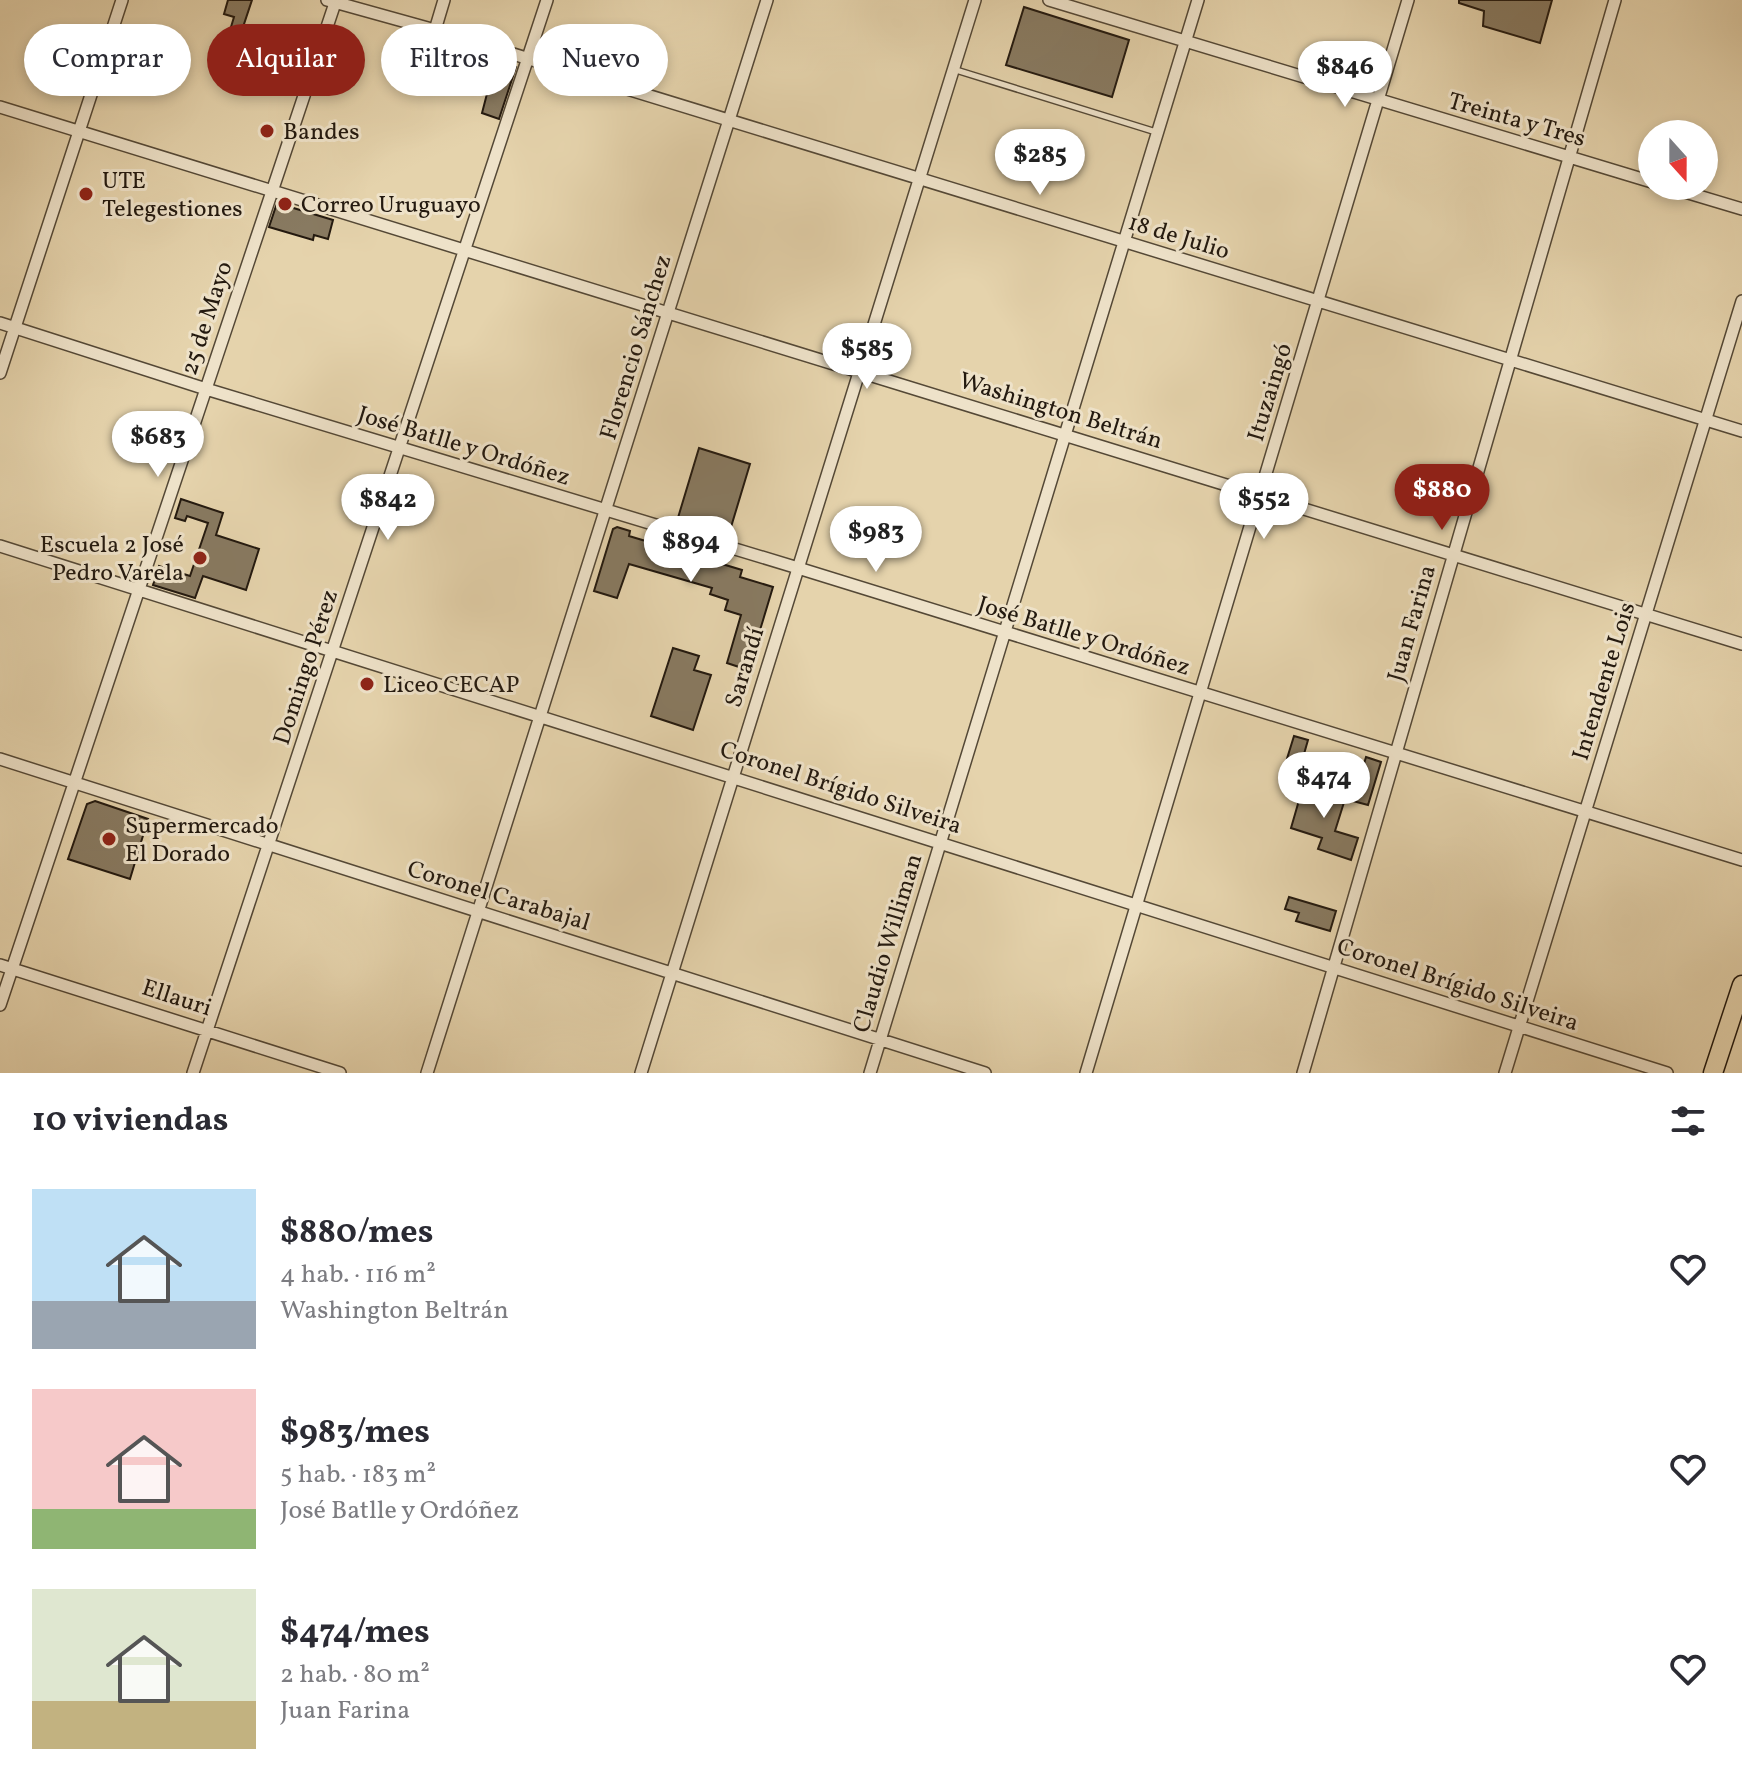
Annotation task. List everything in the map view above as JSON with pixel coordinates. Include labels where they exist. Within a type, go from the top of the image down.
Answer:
[{"type":"highway","points":[[1713,1073],[1742,985]]},
{"type":"street","points":[[0,373],[122,0]]},
{"type":"street","points":[[437,24],[444,0]]},
{"type":"street","name":"Domingo Pérez","points":[[193,1073],[547,0]]},
{"type":"street","name":"Florencio Sánchez","points":[[427,1073],[543,716],[767,0]]},
{"type":"street","name":"Sarandí","points":[[641,1073],[975,0]]},
{"type":"street","name":"Treinta y Tres","points":[[1049,0],[1638,178]]},
{"type":"street","name":"Claudio Williman","points":[[870,1073],[1198,0]]},
{"type":"street","name":"Ituzaingó","points":[[1086,1073],[1320,303],[1408,0]]},
{"type":"street","name":"Juan Farina","points":[[1303,1073],[1615,0]]},
{"type":"street","name":"18 de Julio","points":[[333,1],[414,24]]},
{"type":"street","name":"25 de Mayo","points":[[0,1005],[6,967],[139,592],[333,1]]},
{"type":"street","name":"18 de Julio","points":[[517,56],[1742,431]]},
{"type":"street","name":"Washington Beltrán","points":[[0,107],[1742,644]]},
{"type":"street","points":[[1712,200],[1742,209]]},
{"type":"street","name":"Intendente Lois","points":[[1505,1073],[1742,301]]},
{"type":"street","name":"José Batlle y Ordóñez","points":[[0,323],[607,513],[798,568],[1742,860]]},
{"type":"street","name":"Coronel Brígido Silveira","points":[[0,546],[1667,1073]]},
{"type":"street","name":"Coronel Carabajal","points":[[0,759],[985,1073]]},
{"type":"street","name":"Ellauri","points":[[6,967],[340,1073]]},
{"type":"lane","points":[[954,70],[1157,132]]},
{"type":"building","points":[[228,0],[252,0],[244,24],[232,24],[234,17],[224,14]]},
{"type":"building","points":[[1459,0],[1552,0],[1540,43],[1483,26],[1484,11],[1459,3]]},
{"type":"building","points":[[1024,7],[1129,40],[1112,97],[1006,65]]},
{"type":"building","points":[[486,96],[507,96],[499,119],[482,113]]},
{"type":"building","points":[[277,203],[333,220],[328,239],[314,235],[313,240],[269,227]]},
{"type":"building","points":[[699,448],[750,464],[728,537],[677,521]]},
{"type":"building","points":[[181,499],[223,513],[216,535],[259,549],[246,590],[203,576],[195,598],[153,585],[159,566],[190,576],[208,523],[187,516],[185,521],[175,518]]},
{"type":"building","points":[[617,527],[630,531],[629,536],[742,570],[740,577],[773,587],[748,670],[727,663],[741,615],[725,610],[728,600],[710,594],[712,588],[629,564],[617,598],[594,591],[613,529]]},
{"type":"building","points":[[673,648],[699,656],[694,670],[711,675],[693,730],[651,716]]},
{"type":"building","points":[[1294,736],[1308,740],[1296,782],[1281,778]]},
{"type":"building","points":[[1366,757],[1381,762],[1368,805],[1353,801]]},
{"type":"building","points":[[1304,783],[1346,796],[1335,831],[1358,838],[1351,860],[1318,849],[1322,838],[1291,828]]},
{"type":"building","name":"Supermercado El Dorado","points":[[95,801],[148,819],[130,879],[68,859],[87,804]]},
{"type":"building","points":[[1289,897],[1336,911],[1330,931],[1296,921],[1299,913],[1285,909]]},
{"type":"place","name":"Bandes","points":[[267,131]]},
{"type":"place","name":"UTE Telegestiones","points":[[86,194]]},
{"type":"place","name":"Correo Uruguayo","points":[[285,204]]},
{"type":"place","name":"Escuela 2 José Pedro Varela","points":[[200,558]]},
{"type":"place","name":"Liceo CECAP","points":[[367,684]]},
{"type":"place","name":"Supermercado El Dorado","points":[[109,839]]}]
